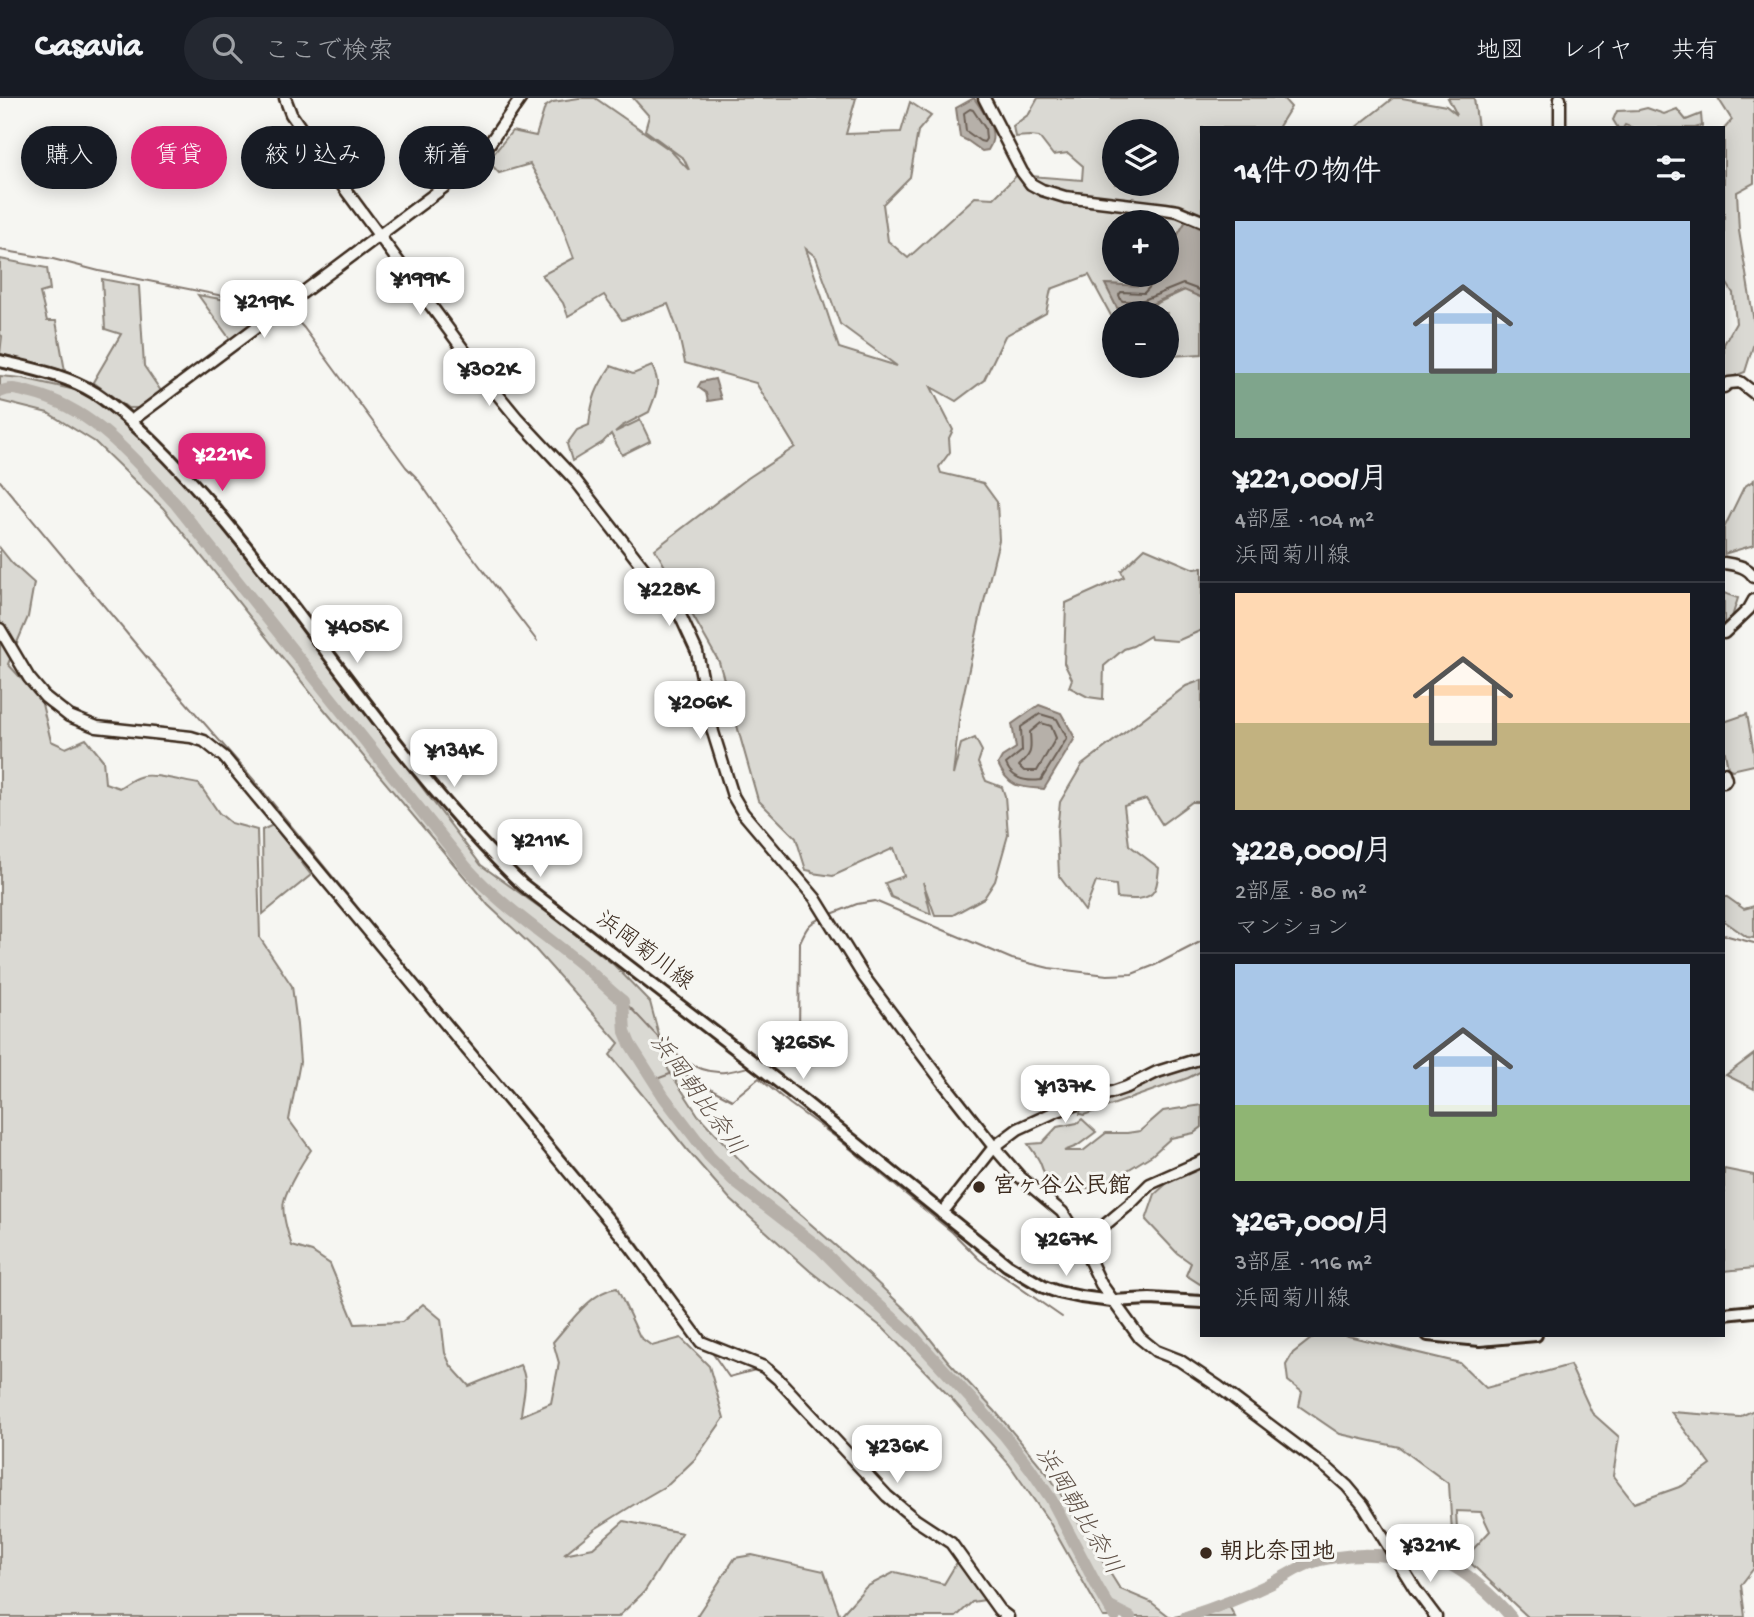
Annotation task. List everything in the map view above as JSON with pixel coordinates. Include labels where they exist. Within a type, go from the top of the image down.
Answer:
[{"type":"main road","name":"浜岡菊川線","points":[[0,361],[46,372],[80,384],[103,398],[131,421],[195,485],[236,534],[423,778],[496,859],[523,885],[790,1091],[1007,1265],[1044,1287],[1081,1297],[1112,1301],[1200,1301]]},
{"type":"main road","points":[[1725,1314],[1754,1311]]},
{"type":"main road","points":[[1449,1337],[1480,1340],[1514,1337]]},
{"type":"street","points":[[285,98],[291,114],[485,379],[576,481],[680,615],[696,652],[713,732],[733,796],[743,813],[815,898],[864,977],[994,1147],[1020,1177],[1062,1212],[1082,1244],[1101,1284],[1140,1338],[1156,1351],[1179,1360],[1219,1387],[1328,1469],[1363,1505],[1436,1617]]},
{"type":"street","points":[[131,421],[476,163],[521,98]]},
{"type":"street","points":[[984,98],[1022,172],[1031,184],[1065,197],[1178,211],[1200,220]]},
{"type":"street","points":[[1560,98],[1560,126]]},
{"type":"street","points":[[1725,386],[1740,382],[1754,393]]},
{"type":"street","points":[[1725,563],[1739,565],[1751,571],[1754,577]]},
{"type":"street","points":[[1725,633],[1749,609],[1754,600]]},
{"type":"street","points":[[0,629],[29,678],[45,697],[69,716],[97,727],[191,737],[204,741],[224,757],[631,1247],[701,1342],[758,1365],[778,1379],[887,1496],[951,1544],[999,1610],[1008,1617]]},
{"type":"street","points":[[942,1213],[994,1147],[1018,1129],[1128,1087],[1157,1072],[1200,1059]]},
{"type":"street","points":[[1082,1244],[1150,1184],[1200,1162]]},
{"type":"shaded area","points":[[595,98],[670,150],[689,170],[684,159],[645,130],[649,116],[633,98],[856,98],[846,134],[901,132],[910,102],[931,116],[918,131],[910,177],[883,204],[888,241],[908,258],[975,197],[994,198],[1017,175],[1082,180],[1083,166],[1068,153],[1053,155],[1039,137],[1015,137],[1013,126],[1029,114],[1038,98],[1283,98],[1291,107],[1279,126],[1200,126],[1200,217],[1189,216],[1179,233],[1179,210],[1102,210],[1102,287],[1107,287],[1114,301],[1103,301],[1089,275],[1051,289],[1046,313],[1005,336],[984,380],[956,401],[931,387],[953,430],[949,438],[950,452],[939,467],[941,473],[983,483],[997,502],[999,540],[960,711],[953,775],[961,744],[975,738],[982,751],[978,763],[986,781],[1002,787],[1005,796],[1008,835],[995,881],[984,898],[953,915],[935,915],[923,882],[931,914],[891,897],[885,883],[904,876],[894,848],[833,876],[812,873],[806,870],[796,838],[758,800],[719,662],[655,549],[748,478],[795,447],[756,383],[685,363],[678,331],[668,304],[622,320],[604,295],[568,316],[563,303],[542,275],[574,258],[556,210],[530,164],[499,173],[495,169],[495,152],[512,131],[536,136],[545,107],[553,102]],"holes":[[[806,249],[816,257],[840,324],[897,366],[839,348]]]},
{"type":"shaded area","points":[[1393,98],[1446,106],[1457,115],[1448,98],[1474,98],[1478,126],[1358,126]]},
{"type":"shaded area","points":[[1718,98],[1754,98],[1754,183],[1737,192],[1739,231],[1754,322],[1754,343],[1745,372],[1725,380],[1725,342],[1736,323],[1733,293],[1725,281],[1725,128],[1732,120]]},
{"type":"shaded area","points":[[1647,108],[1664,114],[1677,109],[1686,120],[1701,114],[1702,126],[1617,126],[1613,120],[1617,111]]},
{"type":"shaded area","points":[[0,259],[47,268],[50,290],[40,293],[47,321],[56,321],[65,371],[0,354]]},
{"type":"shaded area","points":[[102,279],[139,286],[144,366],[161,391],[138,408],[128,408],[93,382],[121,334],[105,329]]},
{"type":"shaded area","points":[[1189,288],[1200,293],[1200,354],[1179,355],[1179,301],[1162,301]]},
{"type":"shaded area","points":[[198,295],[271,308],[230,339]]},
{"type":"shaded area","points":[[611,366],[633,374],[652,366],[657,384],[649,412],[615,432],[640,420],[650,441],[622,455],[611,434],[572,461],[567,444],[577,430],[589,425],[596,394]]},
{"type":"shaded area","points":[[0,376],[80,391],[128,424],[205,504],[273,586],[481,865],[614,965],[650,1002],[668,1069],[698,1115],[751,1172],[911,1315],[1050,1477],[1120,1589],[1151,1602],[1170,1617],[1103,1617],[1050,1523],[1009,1464],[951,1398],[884,1329],[810,1271],[730,1199],[610,1055],[619,1043],[535,949],[488,905],[318,702],[163,508],[95,442],[48,413],[0,401]]},
{"type":"shaded area","points":[[1754,480],[1754,545],[1725,554],[1725,526],[1744,487]]},
{"type":"shaded area","points":[[0,548],[34,583],[28,617],[8,664],[41,700],[51,741],[66,748],[86,739],[103,760],[105,783],[119,788],[144,776],[159,776],[199,784],[219,813],[231,823],[257,830],[260,938],[292,986],[297,1025],[300,1062],[289,1120],[311,1150],[286,1196],[283,1206],[285,1224],[292,1246],[312,1252],[330,1264],[355,1324],[402,1322],[423,1304],[441,1319],[445,1353],[451,1366],[469,1386],[520,1365],[525,1377],[521,1416],[551,1403],[559,1363],[553,1342],[581,1309],[607,1290],[617,1288],[640,1337],[652,1346],[681,1338],[709,1366],[724,1418],[695,1459],[669,1484],[595,1529],[564,1554],[593,1548],[624,1521],[682,1533],[644,1592],[618,1617],[0,1617]]},
{"type":"shaded area","points":[[1145,548],[1194,569],[1200,568],[1200,631],[1177,641],[1151,639],[1150,636],[1124,649],[1104,666],[1103,699],[1088,697],[1069,687],[1072,679],[1064,663],[1066,603],[1124,577],[1121,571]]},
{"type":"shaded area","points":[[1725,593],[1738,598],[1731,620],[1725,623]]},
{"type":"shaded area","points":[[1200,681],[1200,802],[1192,802],[1162,824],[1146,799],[1124,806],[1129,845],[1159,868],[1155,889],[1147,897],[1117,898],[1116,885],[1096,882],[1085,911],[1059,876],[1057,831],[1060,802],[1082,765],[1186,686]]},
{"type":"shaded area","points":[[1747,714],[1754,765],[1732,770],[1728,768],[1725,722]]},
{"type":"shaded area","points":[[273,825],[311,875],[263,914],[262,830]]},
{"type":"shaded area","points":[[1725,897],[1744,909],[1754,906],[1754,938],[1747,937],[1725,922]]},
{"type":"shaded area","points":[[1754,1054],[1754,1089],[1726,1075]]},
{"type":"shaded area","points":[[1200,1063],[1200,1072],[1188,1078],[1084,1115],[1080,1114],[1081,1108]]},
{"type":"shaded area","points":[[1200,1105],[1200,1128],[1194,1133],[1171,1138],[1152,1155],[1118,1176],[1105,1189],[1085,1188],[1060,1193],[1046,1181],[1039,1160],[1028,1144],[1042,1143],[1057,1127],[1077,1123],[1082,1119],[1096,1132],[1077,1146],[1064,1151],[1083,1151],[1106,1133],[1140,1131],[1163,1111]]},
{"type":"shaded area","points":[[1200,1159],[1200,1284],[1186,1275],[1191,1263],[1177,1253],[1146,1220],[1155,1194]]},
{"type":"shaded area","points":[[1725,1169],[1754,1175],[1754,1268],[1725,1271]]},
{"type":"shaded area","points":[[1313,1337],[1352,1337],[1460,1363],[1486,1388],[1570,1365],[1592,1413],[1619,1437],[1613,1476],[1634,1503],[1682,1486],[1711,1465],[1671,1412],[1739,1417],[1754,1410],[1754,1568],[1741,1585],[1745,1617],[1528,1617],[1465,1558],[1490,1531],[1481,1512],[1456,1511],[1457,1529],[1452,1532],[1449,1484],[1399,1447],[1340,1434],[1299,1406],[1302,1392],[1288,1381],[1286,1365],[1293,1353]]},
{"type":"shaded area","points":[[752,1555],[824,1571],[840,1616],[866,1587],[895,1572],[944,1584],[959,1559],[985,1600],[972,1602],[956,1617],[696,1617],[735,1558]]},
{"type":"shaded area","points":[[1229,1606],[1235,1617],[1174,1617]]},
{"type":"water","points":[[974,98],[992,130],[992,143],[988,150],[982,151],[960,137],[956,108]]},
{"type":"water","points":[[1186,221],[1200,228],[1200,297],[1184,290],[1158,301],[1114,301],[1106,287],[1179,287],[1179,233]]},
{"type":"water","points":[[715,379],[721,399],[708,401],[706,393],[698,387],[701,382]]},
{"type":"water","points":[[1039,705],[1061,713],[1075,738],[1044,789],[1016,785],[1006,778],[998,764],[1002,757],[1016,748],[1012,724]]},
{"type":"waterway","points":[[0,250],[278,307]]},
{"type":"waterway","points":[[287,310],[304,328],[537,641]]},
{"type":"waterway","name":"浜岡朝比奈川","points":[[0,392],[8,389],[19,390],[53,400],[74,410],[127,452],[175,503],[466,867],[507,906],[623,1001],[625,1032],[630,1044],[664,1097],[709,1156],[736,1183],[820,1248],[915,1338],[1005,1436],[1051,1499],[1115,1617]]},
{"type":"waterway","points":[[0,481],[149,660],[253,779],[389,946]]},
{"type":"waterway","points":[[829,915],[857,904],[875,901],[1012,959],[1049,968],[1107,975],[1132,974],[1200,942]]},
{"type":"waterway","points":[[761,1063],[784,1054],[797,1041],[800,942],[809,926],[824,917]]},
{"type":"waterway","points":[[1725,935],[1754,943]]},
{"type":"waterway","points":[[395,953],[637,1243],[675,1298]]},
{"type":"waterway","points":[[623,1001],[668,1047],[694,1066],[725,1072],[752,1066]]},
{"type":"waterway","points":[[654,1080],[678,1071],[732,1100],[759,1078],[952,1232],[980,1260],[1062,1317]]},
{"type":"waterway","points":[[713,1354],[729,1377],[759,1369]]},
{"type":"waterway","points":[[768,1366],[772,1365],[892,1494]]},
{"type":"waterway","points":[[1186,1617],[1250,1593],[1308,1564],[1349,1555],[1391,1556],[1449,1564],[1478,1584],[1511,1617]]},
{"type":"waterway","points":[[1110,1607],[1130,1617]]},
{"type":"place","name":"宮ヶ谷公民館","points":[[979,1187]]},
{"type":"place","name":"朝比奈団地","points":[[1206,1553]]}]
